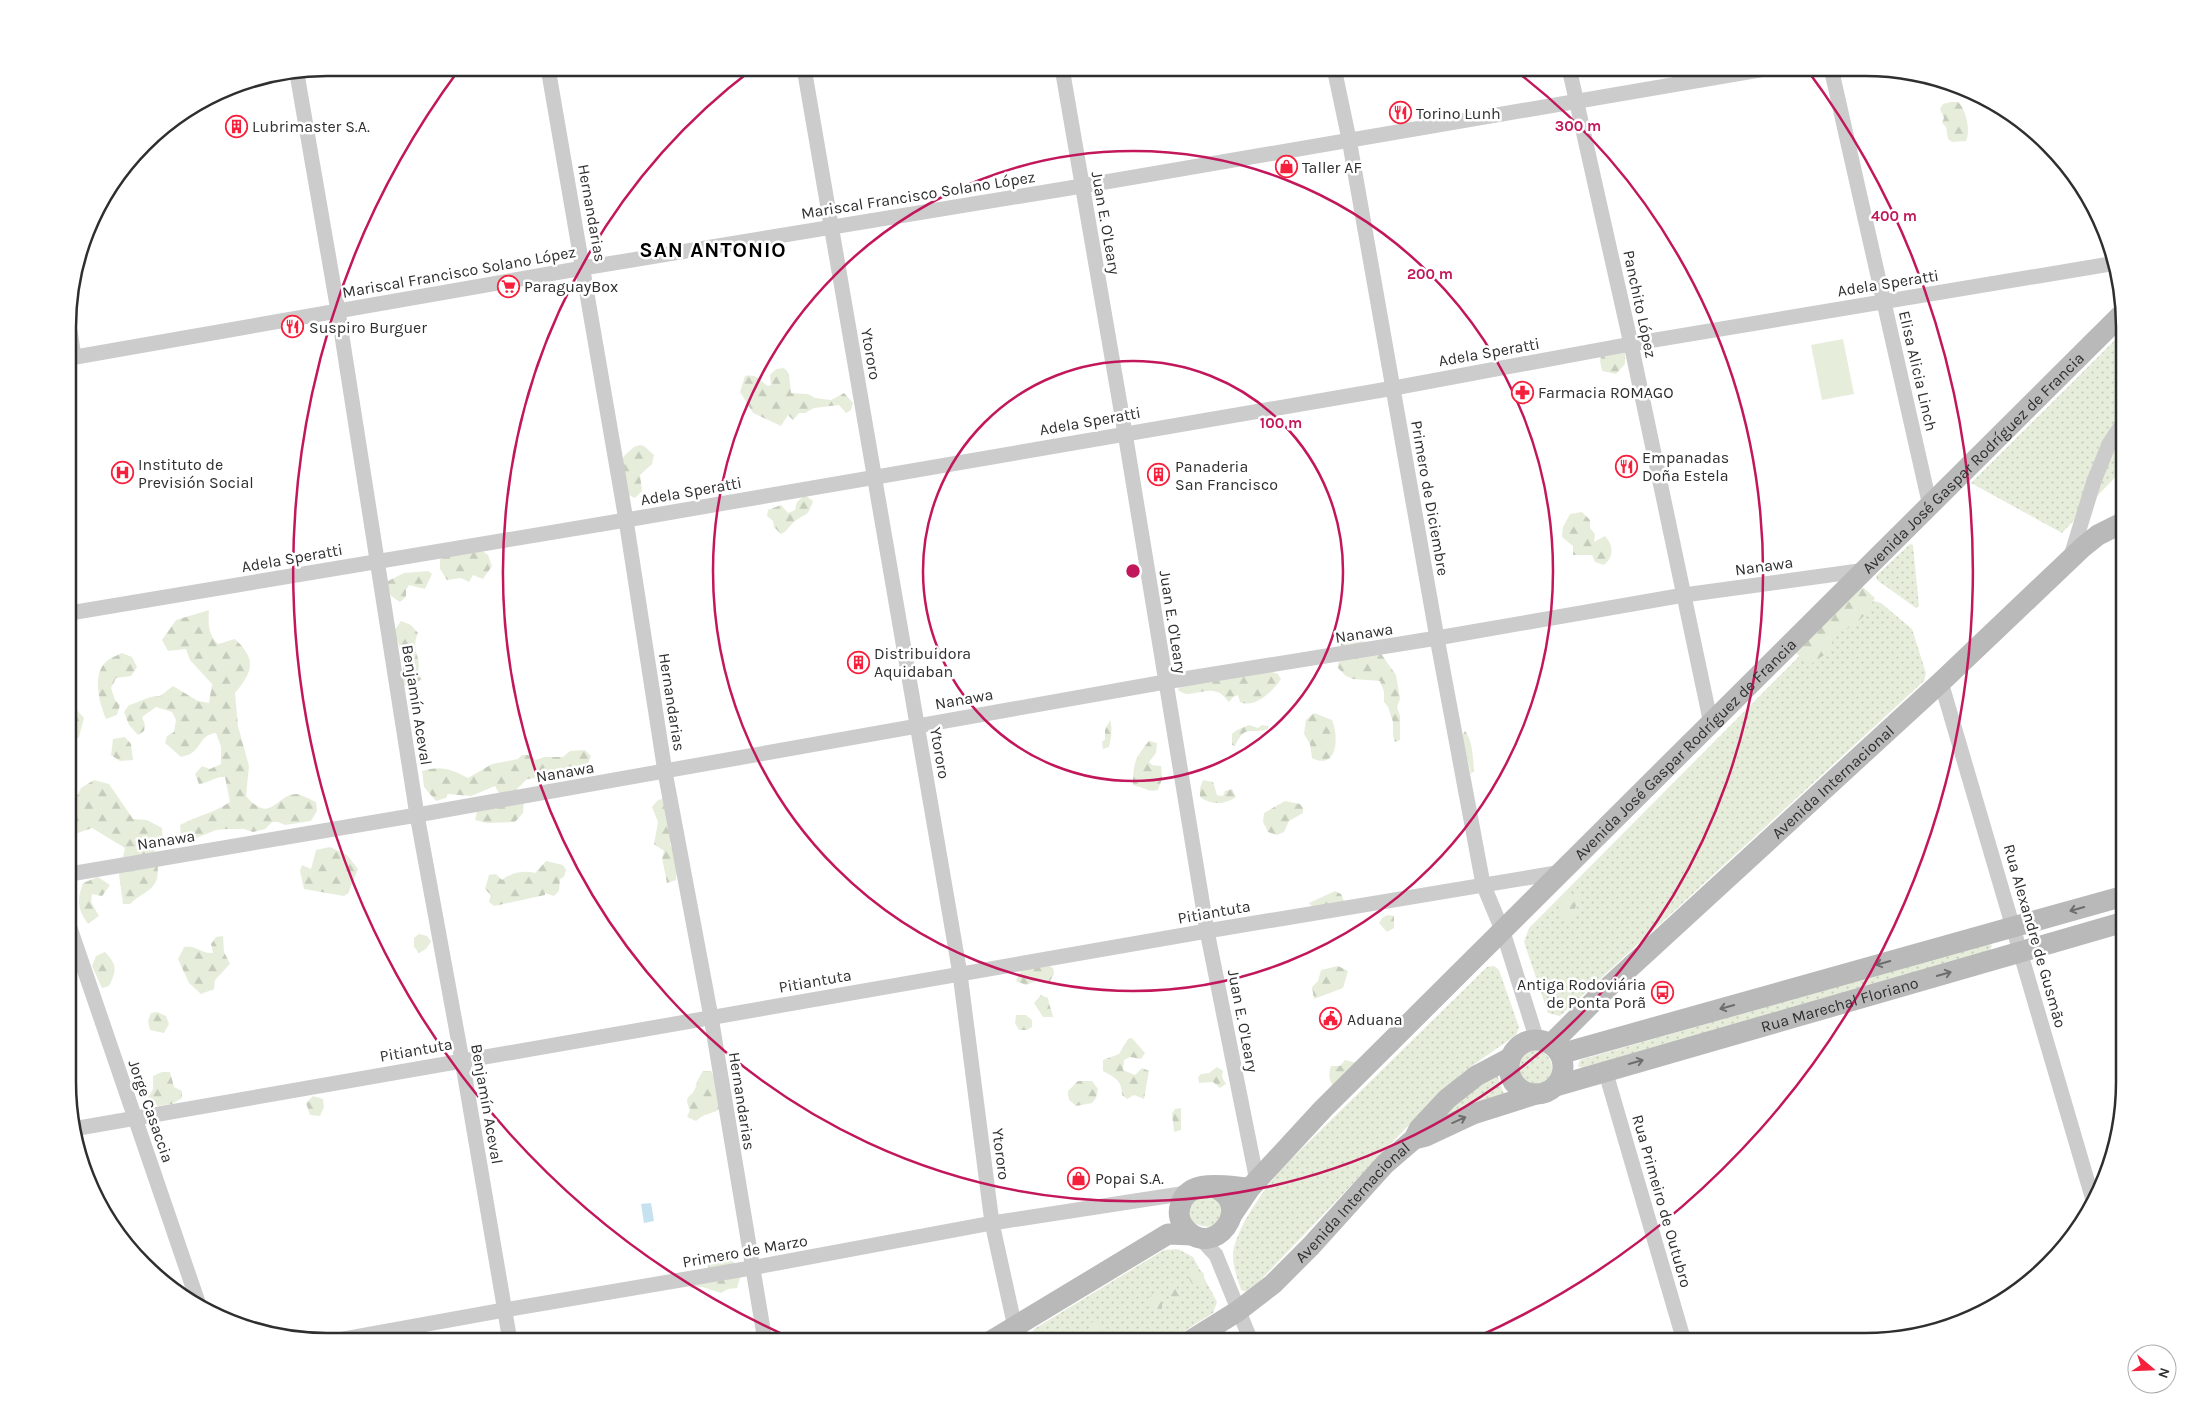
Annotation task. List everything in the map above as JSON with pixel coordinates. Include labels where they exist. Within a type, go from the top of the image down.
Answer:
[{"type":"main road","name":"Avenida José Gaspar Rodríguez de Francia","points":[[1229,1221],[1253,1184],[1323,1109],[2116,320]]},
{"type":"main road","name":"Avenida Internacional","points":[[1549,1046],[1602,993],[1941,682],[2070,560],[2098,535],[2116,526]]},
{"type":"main road","name":"Rua Marechal Floriano","points":[[1549,1046],[2014,927],[2116,898]]},
{"type":"main road","name":"Rua Marechal Floriano","points":[[1556,1086],[1606,1070],[2116,924]]},
{"type":"main road","points":[[1414,1139],[1426,1136],[1480,1112],[1549,1091],[1556,1086],[1563,1070],[1549,1046],[1520,1044],[1510,1058],[1508,1066],[1513,1083],[1519,1089],[1536,1094]]},
{"type":"main road","name":"Avenida Internacional","points":[[1203,1333],[1238,1311],[1273,1284],[1385,1164],[1414,1139],[1420,1129],[1447,1100],[1476,1076],[1510,1058]]},
{"type":"main road","points":[[1168,1234],[1177,1203],[1198,1187],[1253,1184]]},
{"type":"main road","points":[[1018,1333],[1168,1234],[1215,1236],[1229,1221],[1231,1207],[1229,1200],[1212,1186]]},
{"type":"main road","points":[[1177,1203],[1183,1226],[1196,1236]]},
{"type":"street","name":"Hernandarias","points":[[549,76],[626,520],[665,772],[711,1017],[751,1268],[763,1333]]},
{"type":"street","name":"Ytororo","points":[[805,76],[960,974],[992,1223],[1016,1333]]},
{"type":"street","name":"Juan E. O'Leary","points":[[1063,76],[1125,433],[1207,931],[1253,1184]]},
{"type":"street","name":"Primero de Diciembre","points":[[1336,76],[1349,139],[1394,388],[1436,638],[1483,884],[1549,1046]]},
{"type":"street","name":"Panchito López","points":[[1571,76],[1631,344],[1711,724]]},
{"type":"street","name":"Mariscal Francisco Solano López","points":[[76,357],[583,268],[1082,186],[1722,76]]},
{"type":"street","name":"Elisa Alicia Linch","points":[[1833,76],[1930,506]]},
{"type":"street","name":"Benjamín Aceval","points":[[298,78],[338,311],[417,816],[462,1060],[508,1333]]},
{"type":"street","name":"Adela Speratti","points":[[76,612],[626,520],[1394,388],[1631,344],[2107,264]]},
{"type":"street","points":[[2070,560],[2094,482],[2109,444],[2116,433]]},
{"type":"street","name":"Nanawa","points":[[76,873],[417,816],[1165,682],[1684,595],[1866,570]]},
{"type":"street","name":"Rua Alexandre de Gusmão","points":[[1941,682],[2091,1192]]},
{"type":"street","name":"Pitiantuta","points":[[81,1128],[1207,931],[1564,871]]},
{"type":"street","name":"Jorge Casaccia","points":[[76,946],[197,1296]]},
{"type":"street","name":"Rua Primeiro de Outubro","points":[[1606,1070],[1682,1333]]},
{"type":"street","name":"Primero de Marzo","points":[[381,1333],[751,1268],[992,1223],[1177,1203]]},
{"type":"street","points":[[1216,1255],[1229,1221]]},
{"type":"street","points":[[1196,1236],[1216,1255],[1248,1333]]},
{"type":"green space","points":[[1958,102],[1965,115],[1968,126],[1966,141],[1952,142],[1948,139],[1946,127],[1942,123],[1944,118],[1940,109],[1943,104]]},
{"type":"green space","points":[[1843,339],[1854,394],[1822,400],[1811,345]]},
{"type":"green space","points":[[2116,339],[2116,476],[2062,533],[1971,483]]},
{"type":"green space","points":[[1625,350],[1625,364],[1616,374],[1602,371],[1600,361],[1602,352]]},
{"type":"green space","points":[[784,368],[789,374],[791,393],[808,394],[815,398],[831,400],[844,393],[853,403],[851,410],[846,413],[839,405],[814,408],[805,413],[799,413],[793,420],[788,415],[781,426],[753,413],[740,392],[745,376],[755,377],[768,386],[771,385],[770,375],[776,369]]},
{"type":"green space","points":[[644,446],[654,455],[652,464],[640,475],[642,491],[635,498],[629,495],[620,465],[624,456],[634,447]]},
{"type":"green space","points":[[805,495],[813,501],[809,510],[781,534],[774,527],[773,521],[767,516],[768,510],[781,505],[788,513],[795,510],[797,502]]},
{"type":"green space","points":[[1582,512],[1590,520],[1590,528],[1595,534],[1594,542],[1605,536],[1610,543],[1612,550],[1610,558],[1604,565],[1595,562],[1592,555],[1573,555],[1573,546],[1562,537],[1563,527],[1570,514]]},
{"type":"green space","points":[[1910,544],[1913,545],[1919,606],[1916,608],[1877,580],[1876,576]]},
{"type":"green space","points":[[481,550],[488,555],[492,566],[483,579],[473,575],[469,582],[461,578],[447,580],[440,569],[440,559],[460,551]]},
{"type":"green space","points":[[428,571],[432,574],[425,589],[409,585],[406,590],[406,597],[400,602],[391,596],[386,582],[404,573]]},
{"type":"green space","points":[[1852,584],[1864,588],[1875,598],[1866,614],[1853,626],[1837,633],[1826,654],[1810,664],[1794,652]]},
{"type":"green space","points":[[1865,598],[1881,603],[1912,629],[1926,673],[1924,681],[1560,1016],[1548,1013],[1524,942],[1529,928],[1852,603]]},
{"type":"green space","points":[[209,610],[209,628],[218,644],[235,639],[247,653],[249,660],[249,672],[235,693],[238,726],[249,766],[246,796],[262,808],[268,808],[290,795],[302,795],[316,802],[317,811],[311,821],[285,825],[272,822],[265,829],[253,832],[244,829],[228,829],[216,830],[196,838],[181,837],[180,825],[230,802],[225,777],[199,784],[195,774],[202,766],[210,769],[221,764],[221,747],[216,733],[207,736],[192,753],[181,757],[165,743],[167,736],[174,732],[176,720],[172,712],[156,707],[142,717],[145,725],[144,731],[138,735],[129,725],[124,712],[129,705],[160,696],[173,686],[198,701],[209,703],[212,684],[190,660],[186,649],[168,651],[162,640],[176,620]]},
{"type":"green space","points":[[401,621],[411,625],[418,633],[415,645],[419,661],[418,672],[422,679],[409,687],[403,684],[403,656],[394,631]]},
{"type":"green space","points":[[1342,634],[1377,648],[1396,675],[1400,699],[1397,707],[1400,716],[1400,740],[1395,742],[1393,722],[1388,707],[1384,702],[1384,692],[1380,681],[1353,679],[1346,676],[1338,668],[1339,657],[1346,651],[1336,640]]},
{"type":"green space","points":[[122,653],[132,657],[137,667],[131,676],[116,678],[111,688],[115,700],[120,705],[117,715],[106,719],[99,696],[98,680],[103,666],[108,660]]},
{"type":"green space","points":[[1269,671],[1278,674],[1281,679],[1263,698],[1252,703],[1240,702],[1238,695],[1229,702],[1217,692],[1207,691],[1187,694],[1178,690],[1181,683]]},
{"type":"green space","points":[[76,709],[84,718],[79,737],[76,739]]},
{"type":"green space","points":[[1314,713],[1332,720],[1334,727],[1336,742],[1332,756],[1327,760],[1321,761],[1312,758],[1310,744],[1304,734],[1306,720]]},
{"type":"green space","points":[[1110,720],[1112,730],[1109,747],[1103,749],[1102,742],[1105,739],[1105,730]]},
{"type":"green space","points":[[1249,725],[1258,728],[1262,725],[1268,726],[1268,729],[1245,732],[1235,746],[1232,745],[1232,734]]},
{"type":"green space","points":[[1465,731],[1470,740],[1472,750],[1474,771],[1471,774],[1462,736]]},
{"type":"green space","points":[[125,737],[131,744],[133,760],[120,761],[111,755],[113,739]]},
{"type":"green space","points":[[1149,741],[1157,743],[1156,753],[1149,762],[1152,765],[1161,766],[1162,779],[1158,790],[1152,791],[1133,785],[1136,761]]},
{"type":"green space","points":[[585,750],[591,756],[586,769],[576,774],[527,779],[513,793],[524,799],[523,813],[515,822],[487,823],[475,820],[478,807],[501,797],[495,786],[471,796],[448,794],[446,798],[436,801],[424,787],[422,771],[428,769],[446,769],[468,778],[492,764],[518,759],[522,755],[528,755],[536,760],[544,757],[563,757],[570,751]]},
{"type":"green space","points":[[94,780],[109,784],[133,819],[147,820],[162,828],[163,846],[154,844],[149,847],[154,848],[158,870],[156,881],[149,890],[130,904],[123,904],[119,875],[125,848],[92,828],[76,834],[76,798],[81,788]]},
{"type":"green space","points":[[1203,780],[1213,782],[1217,795],[1223,796],[1225,791],[1232,789],[1236,797],[1222,803],[1204,800],[1200,797],[1200,788]]},
{"type":"green space","points":[[663,798],[673,835],[670,845],[676,857],[677,866],[676,880],[667,883],[662,858],[664,851],[654,844],[658,822],[652,807]]},
{"type":"green space","points":[[1285,801],[1300,804],[1303,808],[1303,813],[1289,821],[1284,832],[1277,835],[1268,832],[1263,822],[1264,813]]},
{"type":"green space","points":[[330,847],[347,855],[358,869],[348,893],[344,896],[304,889],[300,871],[302,865],[311,869],[316,850]]},
{"type":"green space","points":[[546,861],[563,865],[566,870],[564,877],[560,879],[559,891],[554,896],[545,893],[545,895],[494,906],[489,902],[491,895],[485,889],[489,875],[496,874],[502,880],[517,873],[535,873]]},
{"type":"green space","points":[[98,877],[110,885],[102,896],[92,894],[91,902],[99,916],[88,924],[80,909],[80,895],[83,883]]},
{"type":"green space","points":[[1335,891],[1341,894],[1344,901],[1318,912],[1309,903]]},
{"type":"green space","points":[[1569,895],[1580,897],[1575,908],[1577,915],[1570,924],[1562,917],[1559,901]]},
{"type":"green space","points":[[1388,915],[1394,916],[1394,928],[1387,932],[1379,923],[1383,917]]},
{"type":"green space","points":[[419,934],[427,936],[431,941],[426,949],[419,953],[414,947],[414,938]]},
{"type":"green space","points":[[223,936],[224,952],[230,964],[215,980],[214,989],[201,994],[189,983],[178,959],[184,947],[193,947],[213,953],[211,944],[216,937]]},
{"type":"green space","points":[[1988,943],[1992,945],[1990,951],[1582,1068],[1578,1066],[1580,1060]]},
{"type":"green space","points":[[105,952],[114,964],[114,972],[109,986],[102,988],[92,966],[96,956]]},
{"type":"green space","points":[[1043,963],[1053,968],[1054,974],[1049,983],[1036,981],[1026,985],[1016,981],[1021,971]]},
{"type":"green space","points":[[1338,966],[1348,971],[1343,988],[1314,999],[1312,987],[1318,981],[1321,970]]},
{"type":"green space","points":[[1494,966],[1499,970],[1519,1027],[1516,1035],[1462,1073],[1404,1130],[1254,1287],[1247,1292],[1241,1290],[1233,1256],[1238,1235],[1250,1212],[1279,1171],[1487,967]]},
{"type":"green space","points":[[1041,995],[1048,998],[1053,1017],[1043,1017],[1034,1003]]},
{"type":"green space","points":[[157,1012],[166,1016],[169,1024],[164,1033],[150,1030],[148,1021],[151,1013]]},
{"type":"green space","points":[[1016,1015],[1026,1015],[1032,1020],[1032,1027],[1027,1030],[1019,1030],[1015,1023]]},
{"type":"green space","points":[[1132,1038],[1145,1053],[1141,1059],[1130,1057],[1124,1060],[1123,1070],[1135,1075],[1142,1068],[1149,1071],[1144,1099],[1134,1095],[1127,1099],[1122,1095],[1121,1086],[1117,1080],[1103,1071],[1103,1060],[1119,1054],[1128,1039]]},
{"type":"green space","points":[[1534,1050],[1541,1051],[1547,1055],[1551,1061],[1551,1075],[1547,1081],[1541,1085],[1534,1086],[1527,1085],[1521,1081],[1517,1075],[1516,1068],[1517,1061],[1521,1055],[1527,1051]]},
{"type":"green space","points":[[1345,1060],[1358,1063],[1334,1088],[1330,1077],[1331,1066],[1340,1066]]},
{"type":"green space","points":[[1217,1067],[1223,1071],[1222,1077],[1226,1084],[1220,1088],[1213,1082],[1199,1083],[1198,1077],[1201,1074],[1209,1073]]},
{"type":"green space","points":[[703,1071],[711,1071],[717,1083],[719,1110],[704,1115],[696,1121],[687,1117],[690,1110],[687,1101],[695,1090]]},
{"type":"green space","points":[[162,1072],[170,1072],[174,1087],[182,1091],[182,1098],[172,1104],[158,1106],[148,1098],[153,1089],[153,1076]]},
{"type":"green space","points":[[1497,1074],[1504,1094],[1435,1122],[1461,1097]]},
{"type":"green space","points":[[1078,1081],[1092,1081],[1098,1089],[1096,1098],[1092,1103],[1076,1106],[1069,1100],[1068,1091]]},
{"type":"green space","points":[[313,1096],[323,1099],[324,1107],[320,1116],[310,1115],[306,1103]]},
{"type":"green space","points":[[1181,1108],[1181,1130],[1174,1132],[1172,1113],[1175,1109]]},
{"type":"green space","points":[[1200,1195],[1216,1198],[1223,1212],[1214,1226],[1199,1225],[1191,1218],[1191,1207]]},
{"type":"green space","points":[[1178,1249],[1193,1257],[1217,1302],[1213,1313],[1182,1333],[1032,1333],[1034,1329],[1164,1250]]},
{"type":"green space","points":[[726,1257],[739,1266],[740,1278],[737,1288],[728,1289],[721,1293],[702,1287],[690,1288],[690,1278],[709,1273],[708,1265]]},
{"type":"green space","points":[[1197,1267],[1204,1274],[1204,1284],[1196,1286],[1190,1281],[1188,1270]]},
{"type":"green space","points":[[1176,1282],[1177,1292],[1182,1296],[1178,1301],[1171,1299],[1168,1292],[1169,1283]]},
{"type":"green space","points":[[1158,1292],[1162,1296],[1162,1309],[1159,1311],[1149,1306],[1150,1296]]},
{"type":"green space","points":[[1099,1320],[1100,1333],[1090,1333],[1091,1323]]},
{"type":"water","points":[[651,1203],[654,1221],[644,1223],[641,1204]]},
{"type":"place","name":"Torino Lunh","points":[[1400,113]]},
{"type":"place","name":"Lubrimaster S.A.","points":[[236,126]]},
{"type":"place","name":"Taller AF","points":[[1286,167]]},
{"type":"place","name":"ParaguayBox","points":[[508,286]]},
{"type":"place","name":"Suspiro Burguer","points":[[293,327]]},
{"type":"place","name":"Farmacia ROMAGO","points":[[1522,392]]},
{"type":"place","name":"Empanadas Doña Estela","points":[[1626,466]]},
{"type":"place","name":"Instituto de Previsión Social","points":[[122,473]]},
{"type":"place","name":"Panaderia San Francisco","points":[[1159,475]]},
{"type":"place","name":"Distribuidora Aquidaban","points":[[858,662]]},
{"type":"place","name":"Antiga Rodoviária de Ponta Porã","points":[[1662,993]]},
{"type":"place","name":"Aduana","points":[[1331,1019]]},
{"type":"place","name":"Popai S.A.","points":[[1079,1178]]},
{"type":"district","name":"SAN ANTONIO","points":[[713,250]]}]
